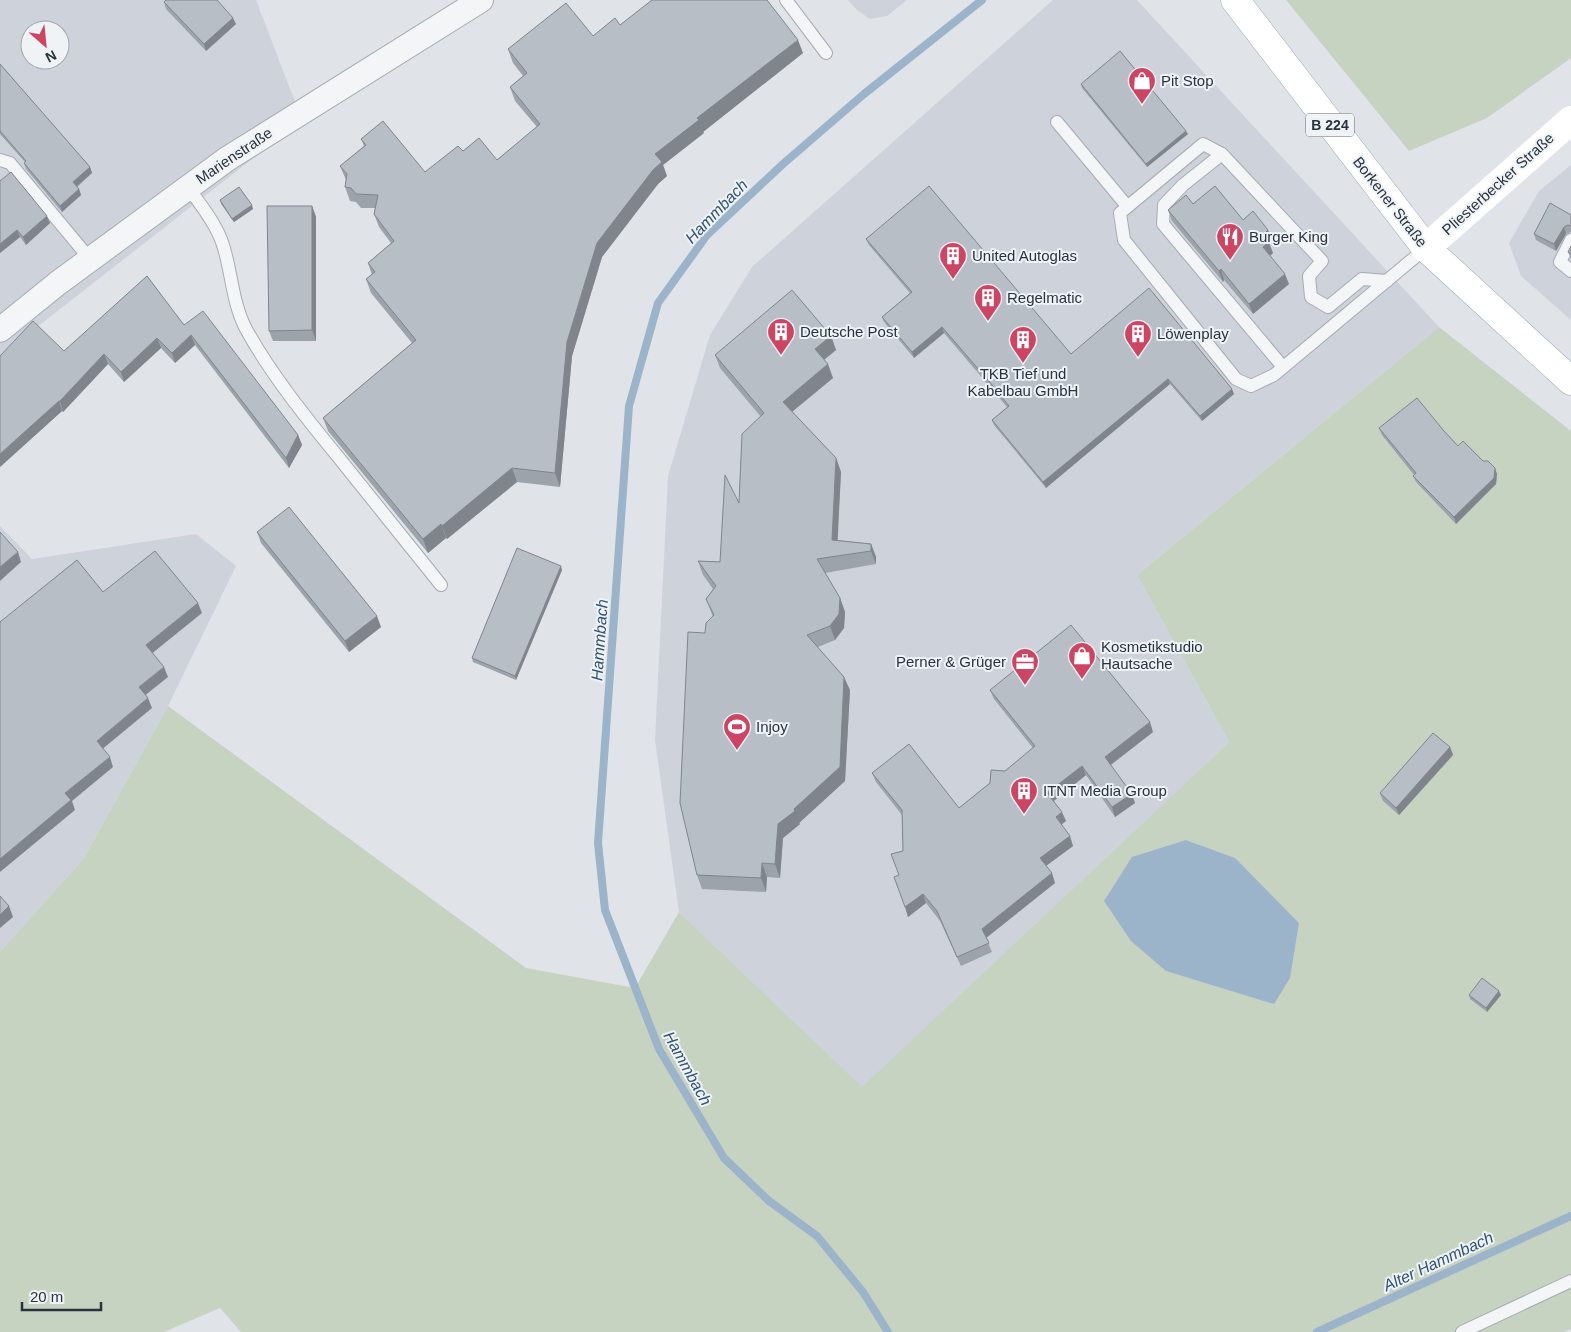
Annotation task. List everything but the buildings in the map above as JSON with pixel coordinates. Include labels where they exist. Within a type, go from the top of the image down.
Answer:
[{"type":"main road","name":"Borkener Straße","points":[[1235,0],[1426,248],[1571,380]]},
{"type":"main road","name":"Pliesterbecker Straße","points":[[1426,248],[1568,128]]},
{"type":"street","name":"Marienstraße","points":[[0,330],[58,283],[226,159],[481,0]]},
{"type":"lane","points":[[786,0],[826,53]]},
{"type":"lane","points":[[1057,122],[1128,206]]},
{"type":"lane","points":[[1387,281],[1362,279],[1328,307],[1311,296],[1309,276],[1322,261],[1222,154],[1203,144],[1120,213],[1124,240],[1236,379],[1251,386],[1274,375],[1283,367],[1387,281],[1426,248]]},
{"type":"lane","points":[[1222,154],[1183,185],[1164,205],[1163,224],[1283,367]]},
{"type":"lane","points":[[0,160],[10,163],[90,259]]},
{"type":"lane","points":[[188,187],[217,229],[228,262],[232,292],[246,329],[314,426],[442,584]]},
{"type":"lane","points":[[1571,240],[1560,262],[1571,272]]},
{"type":"lane","points":[[1462,1332],[1571,1281]]},
{"type":"shaded area","points":[[0,0],[256,0],[302,120],[0,356]]},
{"type":"shaded area","points":[[848,0],[907,0],[887,16],[870,19],[857,10]]},
{"type":"shaded area","points":[[1053,0],[1137,0],[1439,327],[1137,575],[1229,742],[862,1088],[679,912],[655,740],[668,476],[710,335],[752,267]]},
{"type":"shaded area","points":[[1571,165],[1571,320],[1521,276],[1509,243],[1539,191]]},
{"type":"shaded area","points":[[0,526],[32,559],[196,534],[236,566],[168,706],[84,858],[0,952]]},
{"type":"green space","points":[[1286,0],[1571,0],[1571,58],[1487,118],[1409,151]]},
{"type":"green space","points":[[1439,327],[1571,431],[1571,1329],[1564,1332],[241,1332],[220,1308],[164,1332],[0,1332],[0,952],[84,858],[168,706],[526,968],[635,988],[679,912],[862,1087],[1229,742],[1137,575]],"holes":[[[1186,840],[1234,858],[1299,923]]]},
{"type":"water","points":[[1186,840],[1235,858],[1299,923],[1290,978],[1274,1004],[1166,971],[1131,941],[1104,901],[1132,857]]},
{"type":"waterway","name":"Hammbach","points":[[888,1332],[863,1292],[817,1236],[769,1201],[724,1158],[659,1049],[605,910],[598,843],[629,406],[658,303],[707,235],[783,164],[864,94],[982,0]]},
{"type":"waterway","name":"Alter Hammbach","points":[[1317,1332],[1571,1216]]},
{"type":"place","name":"Pit Stop","points":[[1142,105]]},
{"type":"place","name":"Burger King","points":[[1230,261]]},
{"type":"place","name":"United Autoglas","points":[[953,280]]},
{"type":"place","name":"Regelmatic","points":[[988,322]]},
{"type":"place","name":"Deutsche Post","points":[[781,356]]},
{"type":"place","name":"Löwenplay","points":[[1138,358]]},
{"type":"place","name":"TKB Tief und Kabelbau GmbH","points":[[1023,364]]},
{"type":"place","name":"Kosmetikstudio Hautsache","points":[[1082,680]]},
{"type":"place","name":"Perner & Grüger","points":[[1025,686]]},
{"type":"place","name":"Injoy","points":[[737,751]]},
{"type":"place","name":"ITNT Media Group","points":[[1024,815]]}]
